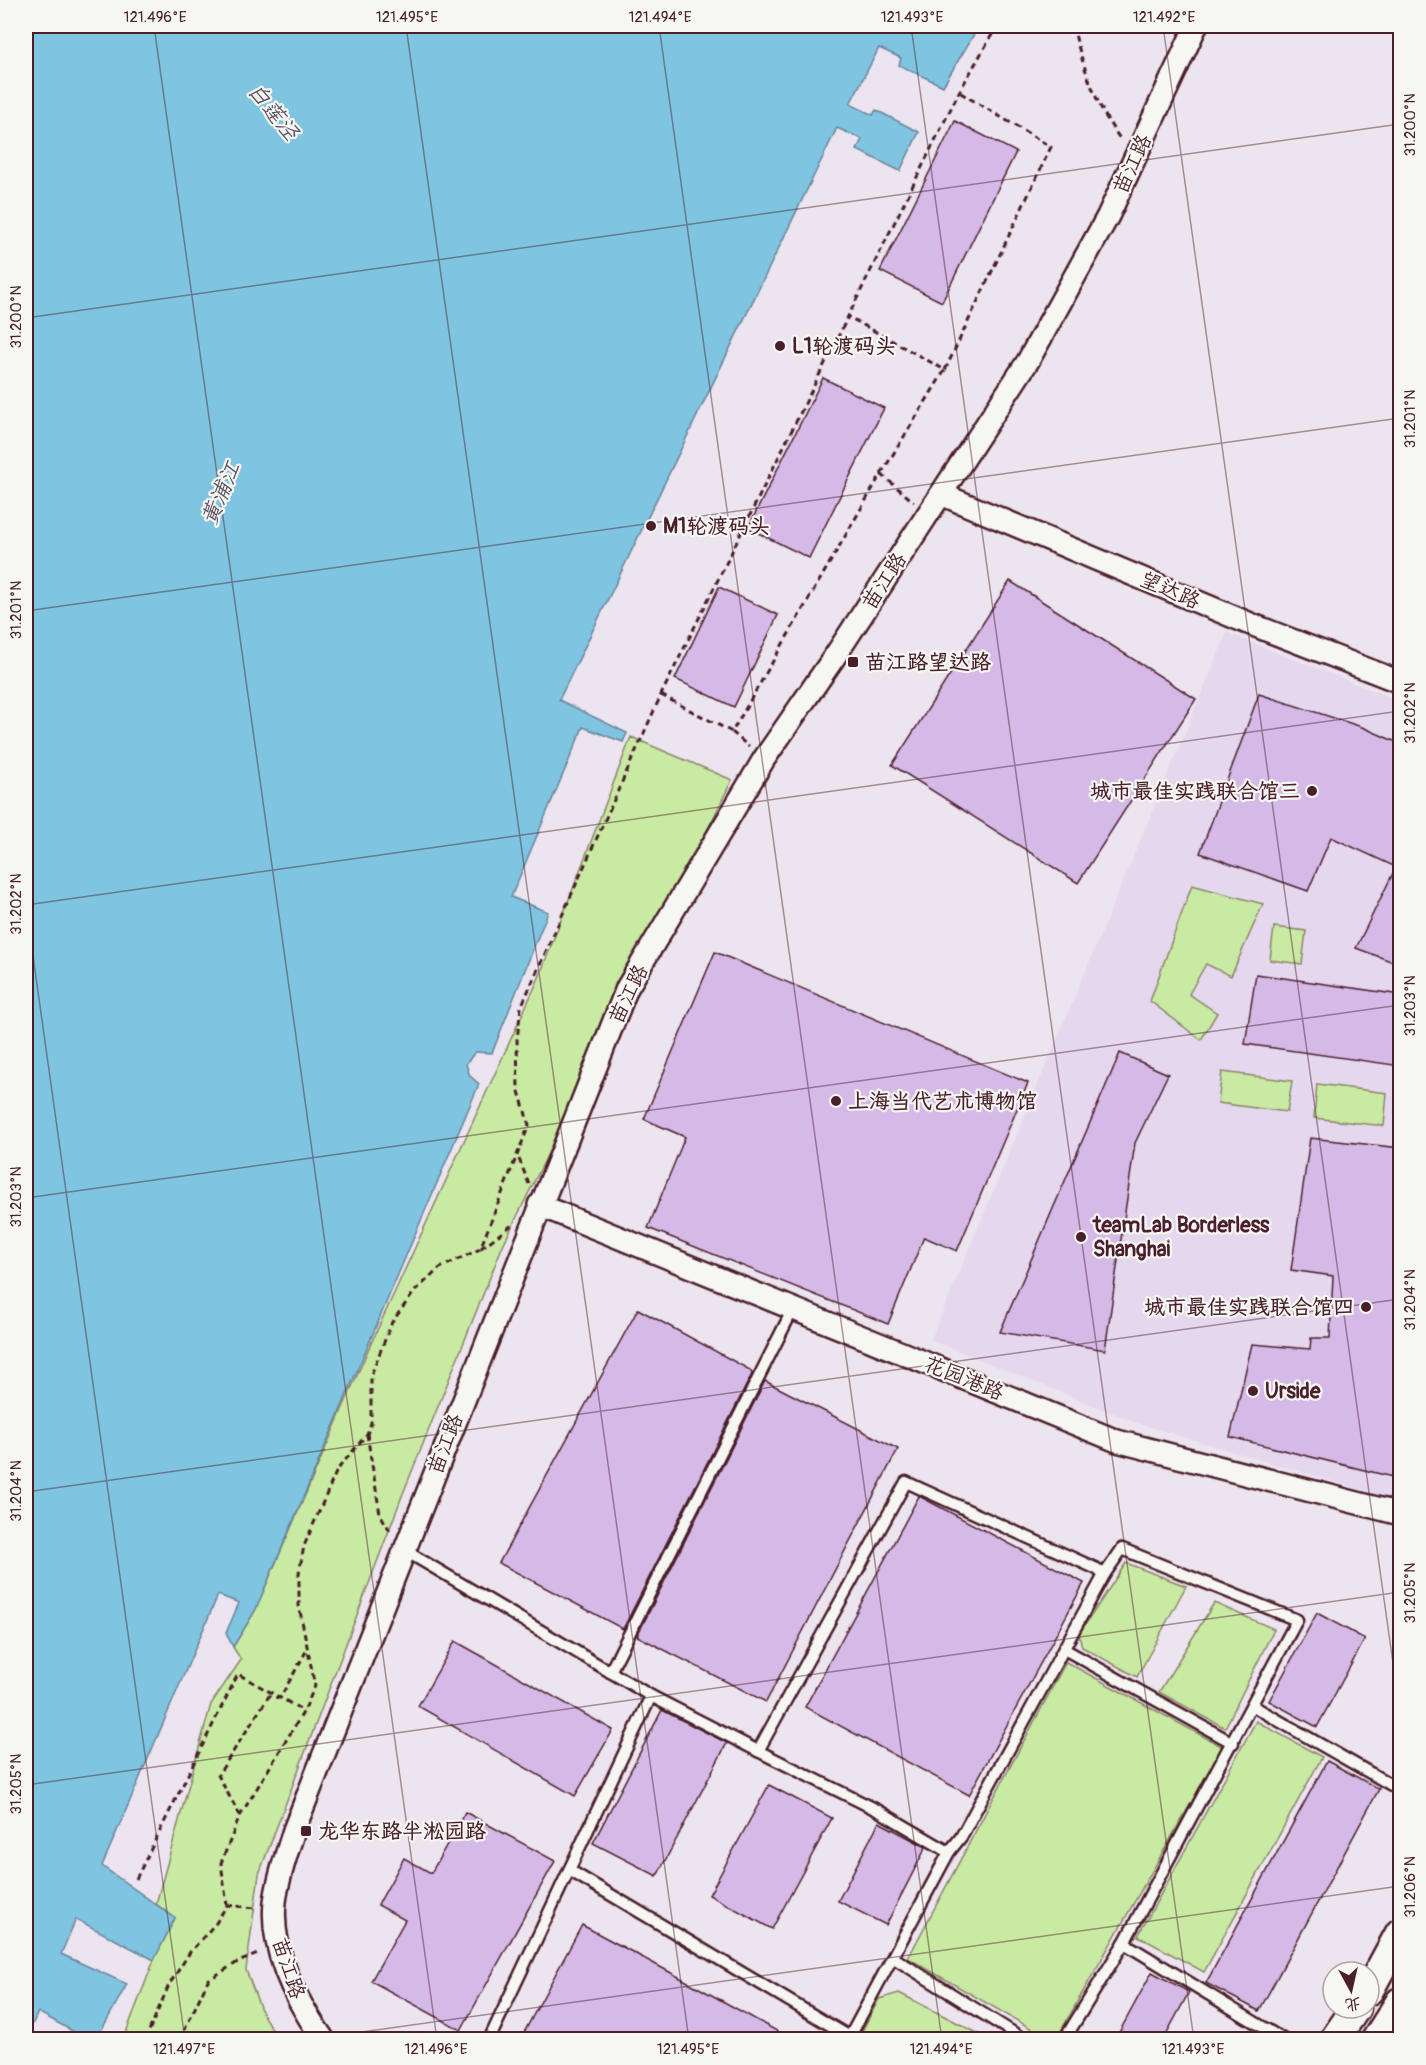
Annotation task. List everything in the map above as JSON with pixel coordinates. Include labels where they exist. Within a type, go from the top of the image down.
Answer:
[{"type":"main road","points":[[1381,1969],[1401,1934]]},
{"type":"main road","points":[[1376,2040],[1401,2002]]},
{"type":"main road","points":[[1334,2040],[1348,2020]]},
{"type":"street","name":"苗江路","points":[[324,2040],[303,2010],[288,1977],[279,1946],[275,1911],[282,1869],[294,1830],[539,1205],[627,988],[764,759],[835,656],[1028,362],[1108,216],[1196,26]]},
{"type":"street","name":"望达路","points":[[941,494],[1248,623],[1401,682]]},
{"type":"street","name":"花园港路","points":[[539,1205],[1117,1441],[1401,1514]]},
{"type":"lane","points":[[610,1672],[793,1308]]},
{"type":"lane","points":[[758,1751],[906,1482],[1097,1569],[1104,1575]]},
{"type":"lane","points":[[569,1870],[849,2038],[949,1852],[961,1837],[1104,1575],[1122,1549],[1297,1620],[1253,1706],[1124,1943],[1064,2040]]},
{"type":"lane","points":[[404,1550],[651,1696],[879,1811],[949,1852]]},
{"type":"lane","points":[[1064,1649],[1233,1743]]},
{"type":"lane","points":[[489,2040],[651,1696]]},
{"type":"lane","points":[[1253,1706],[1401,1790]]},
{"type":"lane","points":[[1124,1943],[1284,2040]]},
{"type":"lane","points":[[894,1958],[1025,2040]]},
{"type":"path","points":[[145,2040],[169,1985],[190,1952],[216,1923],[227,1905],[221,1863],[240,1816],[304,1711],[315,1686],[299,1606],[298,1587],[304,1546],[337,1470],[367,1434],[371,1423],[370,1376],[392,1322],[416,1291],[440,1268],[480,1250],[518,1158],[529,1125],[518,1088],[517,1039],[521,1007],[661,695],[959,92],[997,26]]},
{"type":"path","points":[[1073,26],[1078,48],[1098,99],[1115,132],[1135,156]]},
{"type":"path","points":[[661,695],[732,732],[881,474],[945,370],[1051,147],[959,92]]},
{"type":"path","points":[[847,315],[945,370]]},
{"type":"path","points":[[881,474],[928,514]]},
{"type":"path","points":[[367,1434],[380,1514],[404,1550]]},
{"type":"path","points":[[280,1698],[309,1647]]},
{"type":"path","points":[[136,1879],[238,1674],[304,1711]]},
{"type":"path","points":[[240,1816],[218,1775],[269,1696],[280,1698]]},
{"type":"path","points":[[227,1905],[275,1911]]},
{"type":"path","points":[[180,2040],[208,1980],[238,1962],[279,1946]]},
{"type":"shaded area","points":[[1227,633],[1400,701],[1400,1501],[1140,1424],[931,1340]]},
{"type":"green space","points":[[631,737],[732,780],[503,1245],[402,1496],[259,1874],[246,1970],[263,2015],[278,2039],[123,2040],[154,1960],[175,1918],[156,1904],[211,1704],[241,1660],[233,1647],[255,1611],[368,1350],[538,980]]},
{"type":"green space","points":[[1192,885],[1263,904],[1231,976],[1206,964],[1189,994],[1217,1013],[1201,1040],[1150,1001]]},
{"type":"green space","points":[[1274,927],[1306,931],[1302,964],[1270,960]]},
{"type":"green space","points":[[1222,1072],[1292,1081],[1287,1112],[1218,1103]]},
{"type":"green space","points":[[1317,1084],[1387,1093],[1384,1126],[1314,1118]]},
{"type":"green space","points":[[1126,1563],[1186,1586],[1137,1677],[1082,1647],[1079,1634]]},
{"type":"green space","points":[[1214,1603],[1274,1629],[1225,1728],[1159,1692]]},
{"type":"green space","points":[[1066,1662],[1223,1747],[1056,2039],[1051,2040],[908,1958]]},
{"type":"green space","points":[[1256,1721],[1322,1757],[1204,1972],[1138,1936]]},
{"type":"green space","points":[[899,1993],[989,2039],[858,2039],[879,1999]]},
{"type":"water","points":[[26,26],[979,26],[943,86],[899,65],[901,58],[879,48],[850,104],[873,115],[876,110],[919,132],[900,171],[857,150],[862,139],[837,128],[559,700],[627,733],[623,742],[583,727],[511,897],[548,912],[492,1053],[475,1052],[466,1064],[470,1076],[479,1084],[255,1611],[233,1647],[226,1633],[239,1603],[218,1595],[102,1866],[175,1918],[154,1960],[76,1919],[61,1954],[127,1984],[96,2040],[87,2039],[38,2012],[26,2039]]},
{"type":"building","points":[[955,121],[1016,152],[942,302],[880,271]]},
{"type":"building","points":[[823,378],[884,408],[809,558],[748,528]]},
{"type":"building","points":[[1010,581],[1196,699],[1078,883],[892,765]]},
{"type":"building","points":[[719,587],[778,615],[734,707],[675,679]]},
{"type":"building","name":"城市最佳实践联合馆三","points":[[1259,694],[1362,727],[1401,744],[1401,965],[1356,948],[1396,867],[1331,837],[1308,891],[1200,853]]},
{"type":"building","name":"上海当代艺术博物馆","points":[[715,952],[1028,1083],[957,1251],[924,1237],[888,1324],[648,1228],[685,1137],[644,1119]]},
{"type":"building","points":[[1256,974],[1401,995],[1401,1066],[1245,1044]]},
{"type":"building","name":"teamLab Borderless Shanghai","points":[[1120,1053],[1168,1074],[1135,1143],[1105,1350],[1000,1332]]},
{"type":"building","name":"城市最佳实践联合馆四","points":[[1310,1138],[1401,1148],[1401,1479],[1230,1437],[1252,1344],[1310,1349],[1311,1338],[1330,1338],[1333,1276],[1291,1270]]},
{"type":"building","points":[[638,1309],[750,1370],[752,1374],[623,1629],[499,1563]]},
{"type":"building","points":[[765,1381],[898,1449],[766,1702],[637,1636]]},
{"type":"building","points":[[919,1496],[1084,1583],[969,1795],[805,1707]]},
{"type":"building","points":[[1317,1613],[1365,1639],[1317,1727],[1269,1701]]},
{"type":"building","points":[[455,1641],[613,1730],[575,1796],[418,1706]]},
{"type":"building","points":[[662,1710],[727,1743],[657,1876],[593,1843]]},
{"type":"building","points":[[1327,1761],[1379,1789],[1259,2011],[1206,1983]]},
{"type":"building","points":[[769,1785],[832,1818],[772,1929],[709,1895]]},
{"type":"building","points":[[465,1812],[555,1861],[461,2030],[371,1981],[405,1920],[378,1905],[404,1858],[431,1873]]},
{"type":"building","points":[[879,1822],[926,1847],[886,1925],[838,1901]]},
{"type":"building","points":[[582,1925],[690,1983],[793,2040],[520,2040]]},
{"type":"building","points":[[1152,1972],[1189,1992],[1163,2040],[1115,2040]]},
{"type":"place","name":"L1轮渡码头","points":[[780,346]]},
{"type":"place","name":"M1轮渡码头","points":[[651,526]]},
{"type":"place","name":"苗江路望达路","points":[[853,662]]},
{"type":"place","name":"城市最佳实践联合馆三","points":[[1312,791]]},
{"type":"place","name":"上海当代艺术博物馆","points":[[836,1101]]},
{"type":"place","name":"teamLab Borderless Shanghai","points":[[1081,1237]]},
{"type":"place","name":"城市最佳实践联合馆四","points":[[1366,1307]]},
{"type":"place","name":"Urside","points":[[1253,1391]]},
{"type":"place","name":"龙华东路半淞园路","points":[[306,1831]]},
{"type":"water label","name":"白莲泾","points":[[274,111]]},
{"type":"water label","name":"黄浦江","points":[[220,493]]}]
